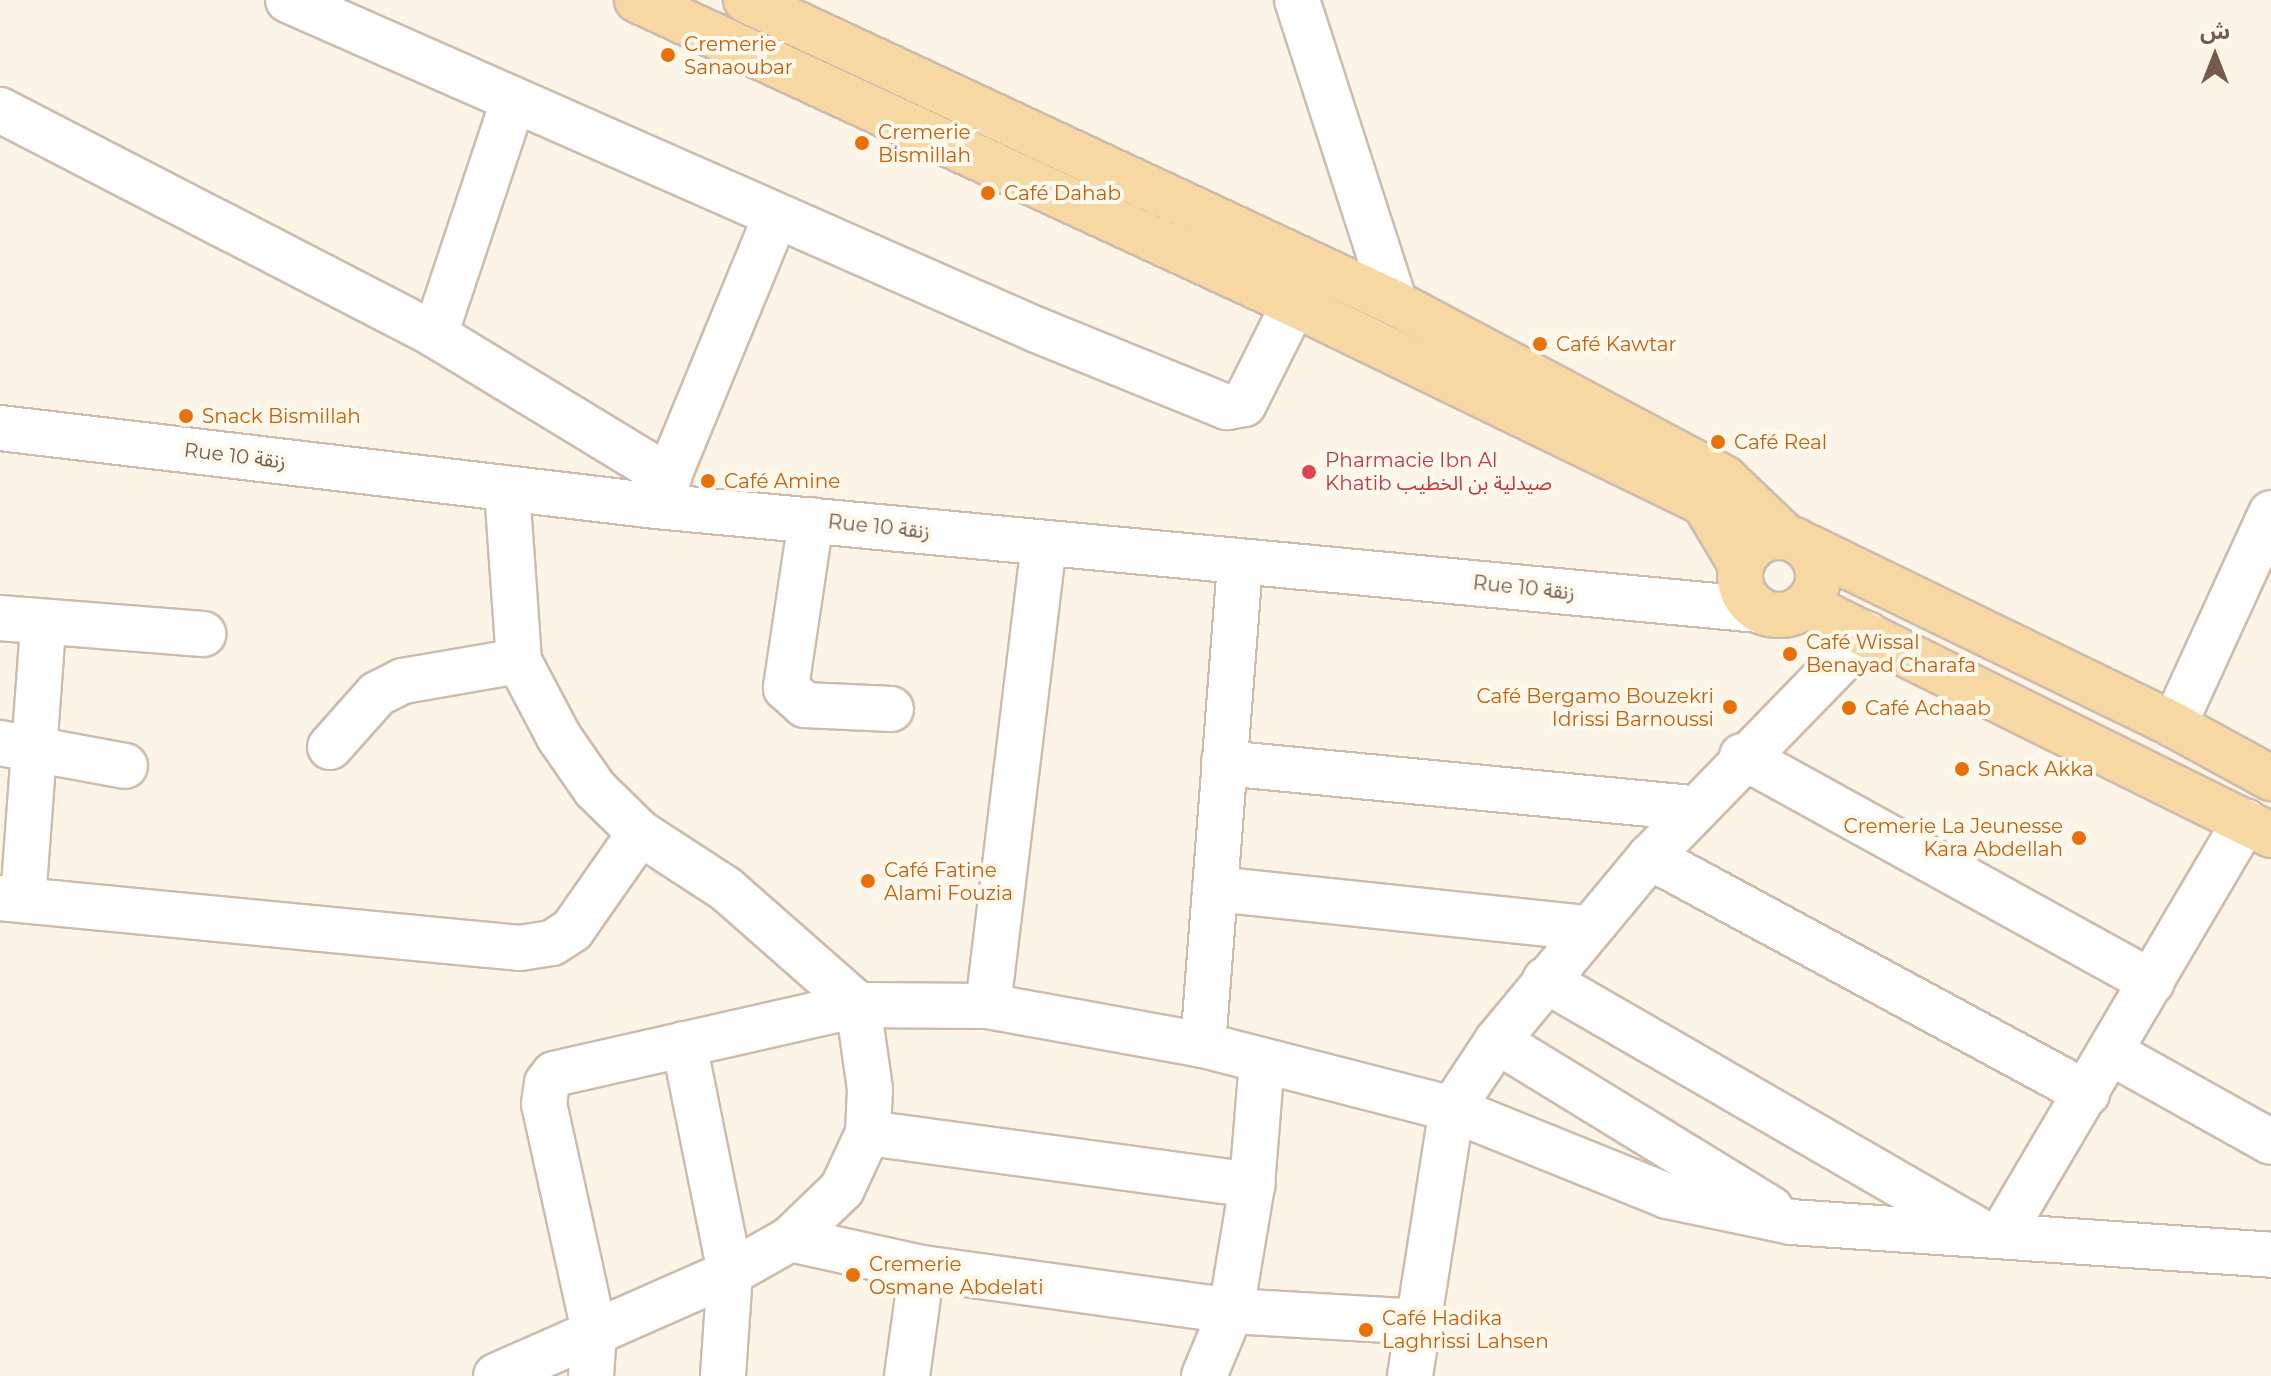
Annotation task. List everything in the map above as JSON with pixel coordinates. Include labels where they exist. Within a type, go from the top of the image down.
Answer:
[{"type":"main road","points":[[637,0],[1294,304],[1704,503],[1741,565],[1742,589],[1759,610],[1787,614],[1806,605],[1819,570],[1796,542],[1724,478],[1395,303],[746,0]]},
{"type":"main road","points":[[1741,565],[1760,541],[1796,542],[2174,725],[2271,778]]},
{"type":"main road","points":[[1806,605],[2258,828]]},
{"type":"street","points":[[288,0],[776,216],[1227,407],[1244,404],[1313,264]]},
{"type":"street","points":[[1297,0],[1395,303]]},
{"type":"street","points":[[435,335],[513,102]]},
{"type":"street","points":[[0,110],[435,335],[662,491],[776,216]]},
{"type":"street","name":"Rue 10 زنقة","points":[[0,428],[507,490],[662,491],[811,520],[1759,610]]},
{"type":"street","points":[[496,1376],[730,1273],[790,1239],[842,1189],[868,1133],[870,1089],[858,1005],[726,889],[640,833],[595,789],[519,661],[507,490]]},
{"type":"street","points":[[2174,725],[2271,513]]},
{"type":"street","points":[[811,520],[786,688],[805,705],[891,709]]},
{"type":"street","points":[[988,1006],[1044,543]]},
{"type":"street","points":[[1203,1045],[1240,561]]},
{"type":"street","points":[[0,618],[43,625],[203,634]]},
{"type":"street","points":[[43,625],[16,744],[11,899],[520,948],[552,943],[572,930],[640,833]]},
{"type":"street","points":[[1410,1376],[1422,1322],[1452,1109],[1497,1041],[1650,857],[1742,756],[1867,634]]},
{"type":"street","points":[[330,747],[377,694],[403,681],[519,661]]},
{"type":"street","points":[[16,744],[125,766]]},
{"type":"street","points":[[1742,756],[2152,982]]},
{"type":"street","points":[[1224,763],[1694,808]]},
{"type":"street","points":[[1992,1234],[2087,1093],[2152,982],[2258,828]]},
{"type":"street","points":[[1650,857],[2087,1093]]},
{"type":"street","points":[[1215,889],[1589,928]]},
{"type":"street","points":[[1545,980],[1992,1234]]},
{"type":"street","points":[[591,1376],[594,1331],[544,1104],[547,1083],[554,1074],[858,1005],[988,1006],[1203,1045],[1452,1109],[1667,1196],[1791,1222],[2271,1255]]},
{"type":"street","points":[[1497,1041],[1791,1222]]},
{"type":"street","points":[[684,1044],[730,1273],[723,1376]]},
{"type":"street","points":[[2110,1052],[2271,1142]]},
{"type":"street","points":[[1204,1376],[1231,1311],[1252,1185],[1262,1060]]},
{"type":"street","points":[[868,1133],[1252,1185]]},
{"type":"street","points":[[790,1239],[922,1268],[1231,1311],[1422,1322]]},
{"type":"street","points":[[907,1376],[922,1268]]},
{"type":"place","name":"Cremerie Sanaoubar","points":[[668,55]]},
{"type":"place","name":"Cremerie Bismillah","points":[[862,143]]},
{"type":"place","name":"Café Dahab","points":[[988,193]]},
{"type":"place","name":"Café Kawtar","points":[[1540,344]]},
{"type":"place","name":"Snack Bismillah","points":[[186,416]]},
{"type":"place","name":"Café Real","points":[[1718,442]]},
{"type":"place","name":"Pharmacie Ibn Al Khatib صيدلية بن الخطيب","points":[[1309,472]]},
{"type":"place","name":"Café Amine","points":[[708,481]]},
{"type":"place","name":"Café Wissal Benayad Charafa","points":[[1790,654]]},
{"type":"place","name":"Café Bergamo Bouzekri Idrissi Barnoussi","points":[[1730,707]]},
{"type":"place","name":"Café Achaab","points":[[1849,708]]},
{"type":"place","name":"Snack Akka","points":[[1962,769]]},
{"type":"place","name":"Cremerie La Jeunesse Kara Abdellah","points":[[2079,838]]},
{"type":"place","name":"Café Fatine Alami Fouzia","points":[[868,881]]},
{"type":"place","name":"Cremerie Osmane Abdelati","points":[[853,1275]]},
{"type":"place","name":"Café Hadika Laghrissi Lahsen","points":[[1366,1330]]}]
